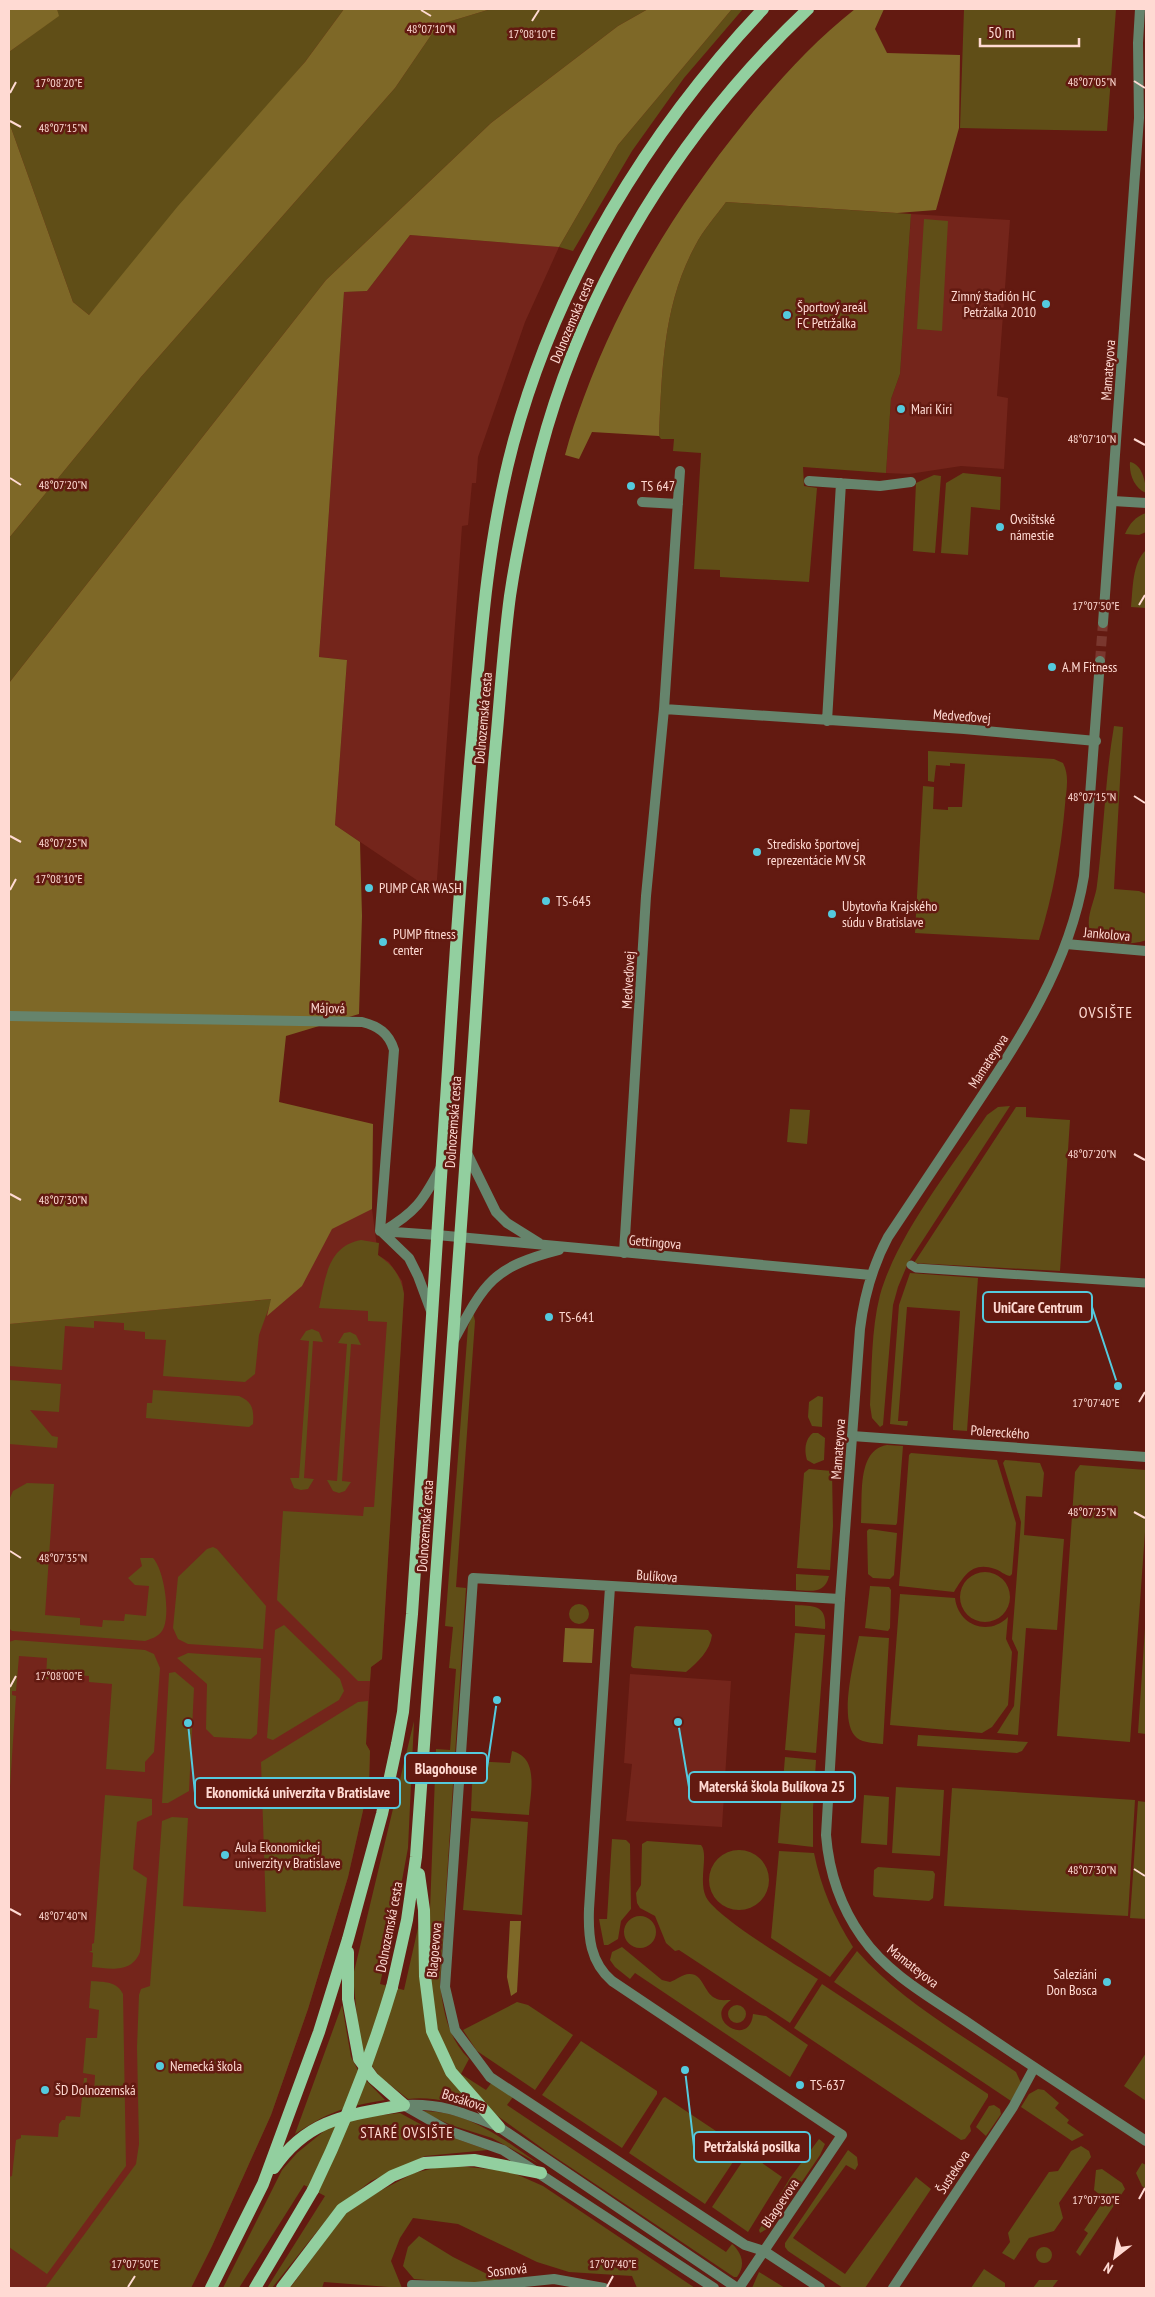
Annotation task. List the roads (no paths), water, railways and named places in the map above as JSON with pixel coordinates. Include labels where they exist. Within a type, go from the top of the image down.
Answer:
[{"type":"main road","name":"Dolnozemská cesta","points":[[211,2288],[263,2184],[319,2032],[348,1939],[382,1814],[403,1712],[412,1605],[459,897],[483,606],[493,535],[512,448],[527,396],[550,335],[582,264],[606,220],[672,116],[706,73],[763,9]]},
{"type":"main road","name":"Dolnozemská cesta","points":[[255,2288],[313,2190],[331,2154],[361,2081],[392,1987],[407,1920],[416,1857],[488,824],[505,640],[517,556],[543,441],[563,379],[586,320],[604,281],[631,234],[697,133],[740,80],[808,9]]},
{"type":"main road","points":[[416,1857],[424,1910],[425,1976],[432,2031],[451,2072],[499,2127]]},
{"type":"main road","points":[[348,1939],[348,1999],[359,2059],[373,2078],[404,2105]]},
{"type":"main road","points":[[263,2184],[284,2154],[304,2135],[342,2116],[404,2105]]},
{"type":"main road","points":[[282,2288],[342,2209],[392,2176],[424,2162],[474,2160],[541,2173]]},
{"type":"main road","points":[[249,2288],[264,2271]]},
{"type":"street","name":"Mamateyova","points":[[1103,623],[1139,118],[1138,44],[1140,9]]},
{"type":"street","name":"Mamateyova","points":[[1139,118],[1146,84]]},
{"type":"street","name":"Medveďovej","points":[[624,1253],[646,896],[664,709],[680,471]]},
{"type":"street","points":[[809,481],[880,486],[911,482]]},
{"type":"street","points":[[826,721],[841,483]]},
{"type":"street","points":[[1112,501],[1146,503]]},
{"type":"street","points":[[642,502],[678,504]]},
{"type":"street","name":"Mamateyova","points":[[1100,661],[1096,741],[1084,876],[1079,904],[1066,944],[1047,990],[1032,1019],[888,1237],[871,1275],[862,1314],[826,1810],[828,1858],[837,1892],[862,1937],[887,1964],[927,1995],[1146,2142]]},
{"type":"street","name":"Medveďovej","points":[[664,709],[964,729],[1096,741]]},
{"type":"street","name":"Jankolova","points":[[1066,944],[1146,951]]},
{"type":"street","name":"Májová","points":[[9,1016],[362,1022],[378,1028],[390,1039],[394,1050],[380,1232],[382,1232]]},
{"type":"street","points":[[466,1151],[496,1212],[515,1228],[544,1246]]},
{"type":"street","points":[[382,1232],[412,1212],[421,1201],[442,1166]]},
{"type":"street","points":[[382,1232],[437,1235]]},
{"type":"street","points":[[382,1232],[409,1258],[432,1312]]},
{"type":"street","name":"Gettingova","points":[[437,1235],[871,1275]]},
{"type":"street","points":[[453,1342],[478,1294],[498,1274],[524,1260],[567,1248]]},
{"type":"street","points":[[911,1265],[916,1268],[1146,1283]]},
{"type":"street","name":"Polereckého","points":[[852,1436],[1146,1457]]},
{"type":"street","name":"Bulíkova","points":[[473,1578],[840,1599]]},
{"type":"street","name":"Blagoevova","points":[[473,1578],[445,1987],[455,2030],[490,2076],[745,2245],[764,2251]]},
{"type":"street","name":"Blagoevova","points":[[610,1587],[591,1864],[589,1923],[591,1948],[602,1970],[612,1981],[842,2135],[738,2288]]},
{"type":"street","name":"Šustekova","points":[[893,2288],[1013,2107],[1034,2068]]},
{"type":"street","name":"Bosákova","points":[[404,2105],[429,2104],[460,2111],[499,2127],[738,2288]]},
{"type":"street","points":[[404,2105],[449,2131],[503,2150],[541,2173],[714,2288]]},
{"type":"street","points":[[764,2251],[820,2288]]},
{"type":"street","name":"Sosnová","points":[[412,2285],[475,2287],[554,2280],[604,2288]]},
{"type":"tunnel","points":[[1100,661],[1103,623]]},
{"type":"place","name":"Zimný štadión HC Petržalka 2010","points":[[1046,304]]},
{"type":"place","name":"Športový areál FC Petržalka","points":[[787,315]]},
{"type":"place","name":"Mari Kiri","points":[[901,409]]},
{"type":"place","name":"TS 647","points":[[631,486]]},
{"type":"place","name":"Ovsištské námestie","points":[[1000,527]]},
{"type":"place","name":"A.M Fitness","points":[[1052,667]]},
{"type":"place","name":"Stredisko športovej reprezentácie MV SR","points":[[757,852]]},
{"type":"place","name":"PUMP CAR WASH","points":[[369,888]]},
{"type":"place","name":"TS-645","points":[[546,901]]},
{"type":"place","name":"Ubytovňa Krajského súdu v Bratislave","points":[[832,914]]},
{"type":"place","name":"PUMP fitness center","points":[[383,942]]},
{"type":"place","name":"TS-641","points":[[549,1317]]},
{"type":"place","name":"UniCare Centrum","points":[[1118,1386]]},
{"type":"place","name":"Blagohouse","points":[[497,1700]]},
{"type":"place","name":"Materská škola Bulíkova 25","points":[[678,1722]]},
{"type":"place","name":"Ekonomická univerzita v Bratislave","points":[[188,1723]]},
{"type":"place","name":"Aula Ekonomickej univerzity v Bratislave","points":[[225,1855]]},
{"type":"place","name":"Saleziáni Don Bosca","points":[[1107,1982]]},
{"type":"place","name":"Nemecká škola","points":[[160,2066]]},
{"type":"place","name":"Petržalská posilka","points":[[685,2070]]},
{"type":"place","name":"TS-637","points":[[800,2085]]},
{"type":"place","name":"ŠD Dolnozemská","points":[[45,2090]]},
{"type":"district","name":"OVSIŠTE","points":[[1106,1012]]},
{"type":"district","name":"STARÉ OVSIŠTE","points":[[407,2132]]}]
